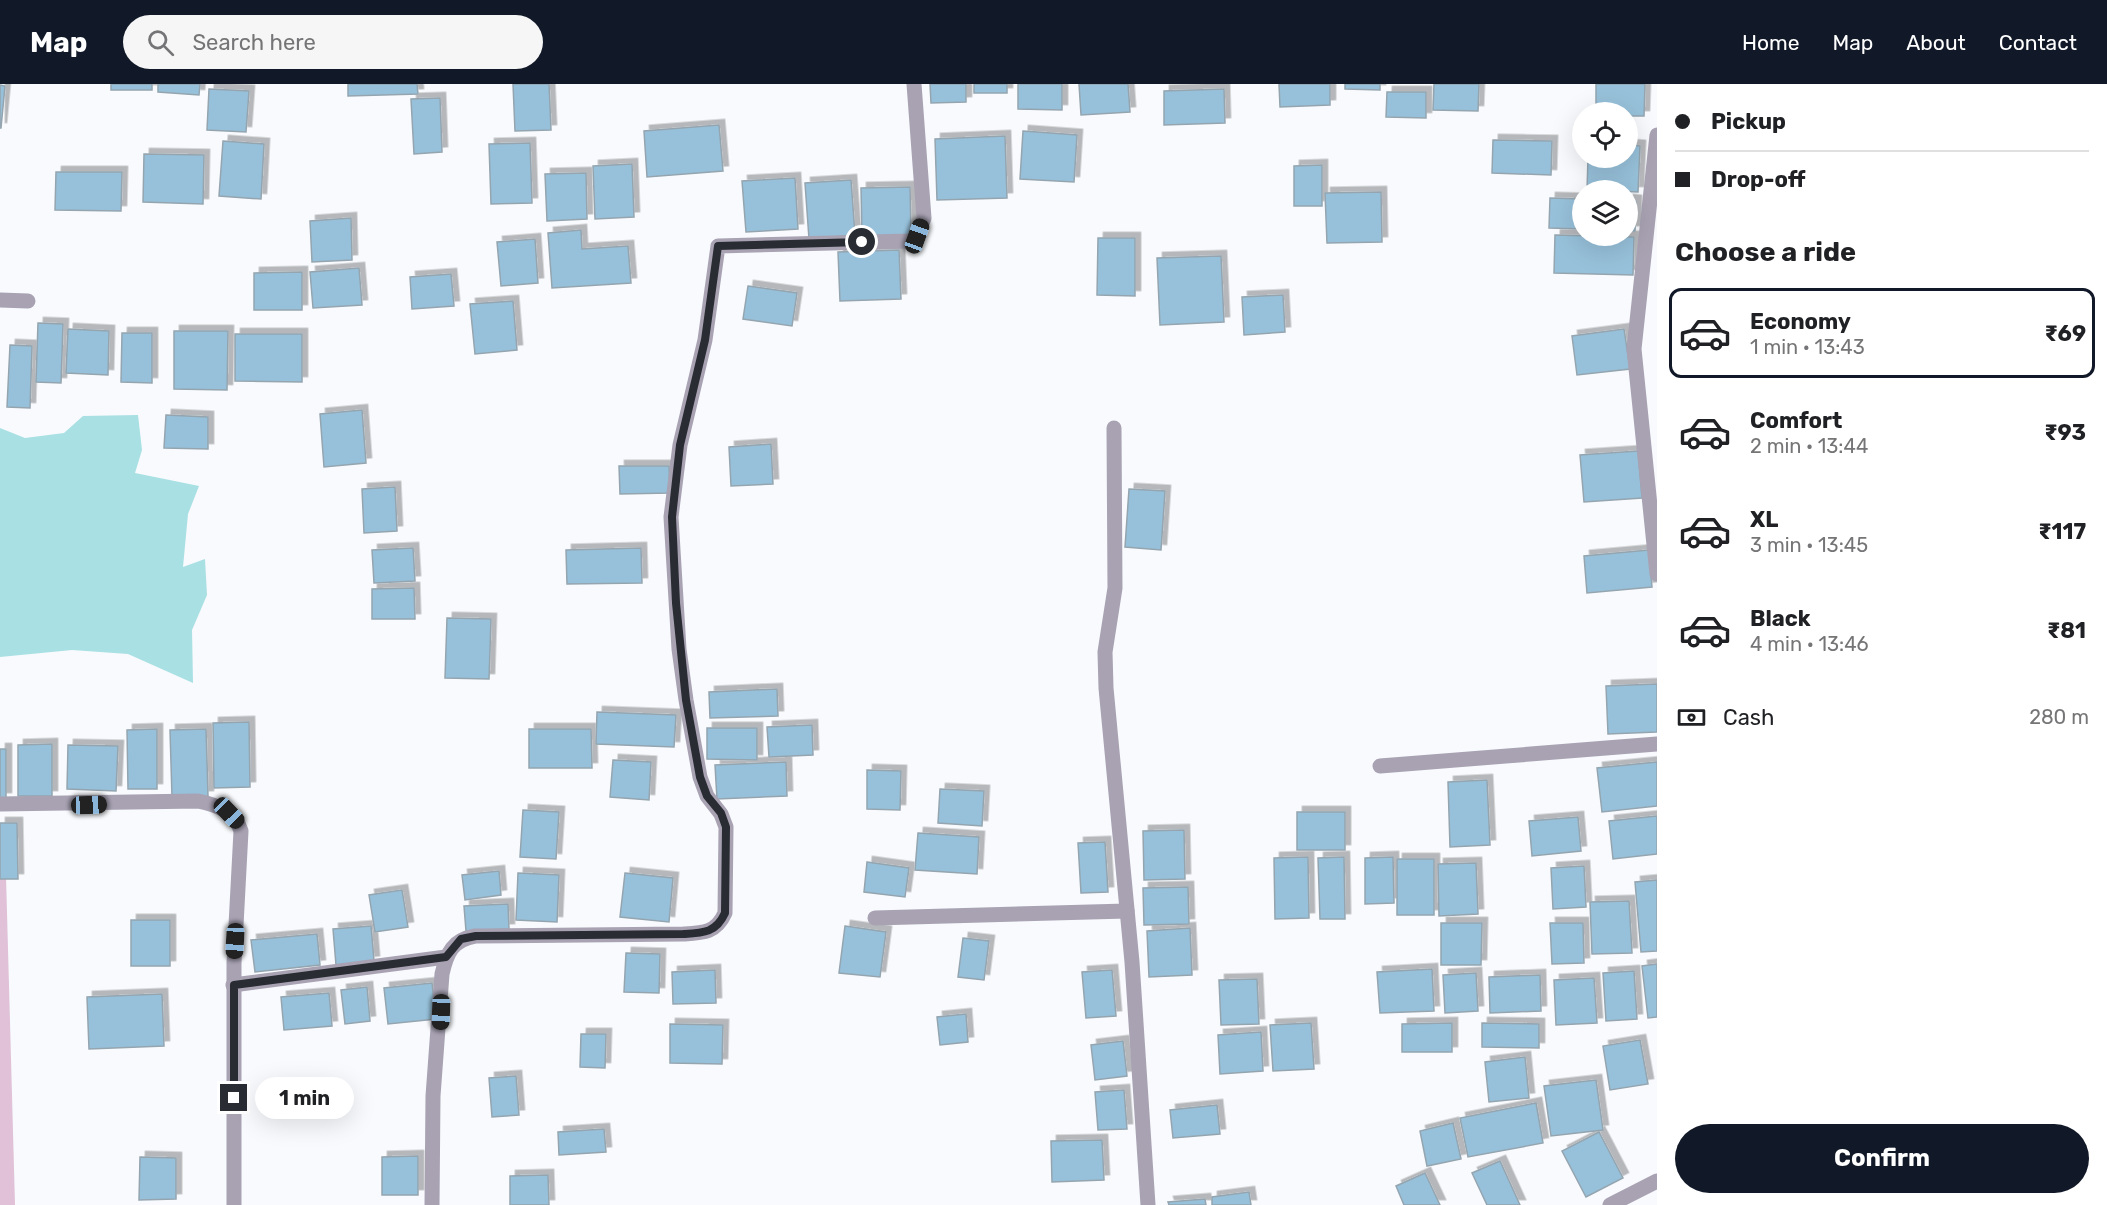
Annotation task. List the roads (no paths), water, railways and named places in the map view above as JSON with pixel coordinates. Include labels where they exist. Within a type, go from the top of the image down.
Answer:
[{"type":"street","points":[[432,1205],[434,1096],[446,957],[461,939],[476,936],[694,934],[704,933],[720,924],[725,913],[726,827],[721,813],[707,796],[700,777],[686,700],[676,603],[672,517],[680,445],[705,340],[718,246],[909,241],[917,236],[924,218],[914,84]]},
{"type":"street","points":[[1657,135],[1652,248],[1634,350],[1657,574]]},
{"type":"street","points":[[0,300],[28,300]]},
{"type":"street","points":[[1114,428],[1115,588],[1104,652],[1141,1077],[1148,1205]]},
{"type":"street","points":[[1380,766],[1657,744]]},
{"type":"street","points":[[0,804],[198,801],[216,805],[238,822],[241,831],[234,985],[234,1205]]},
{"type":"street","points":[[875,918],[1127,911]]},
{"type":"street","points":[[234,985],[446,957]]},
{"type":"street","points":[[1610,1205],[1657,1181]]},
{"type":"water","points":[[138,415],[142,450],[135,473],[199,486],[188,514],[183,567],[205,559],[207,595],[192,630],[193,683],[128,654],[72,650],[0,657],[0,428],[25,438],[64,433],[83,416]]}]
